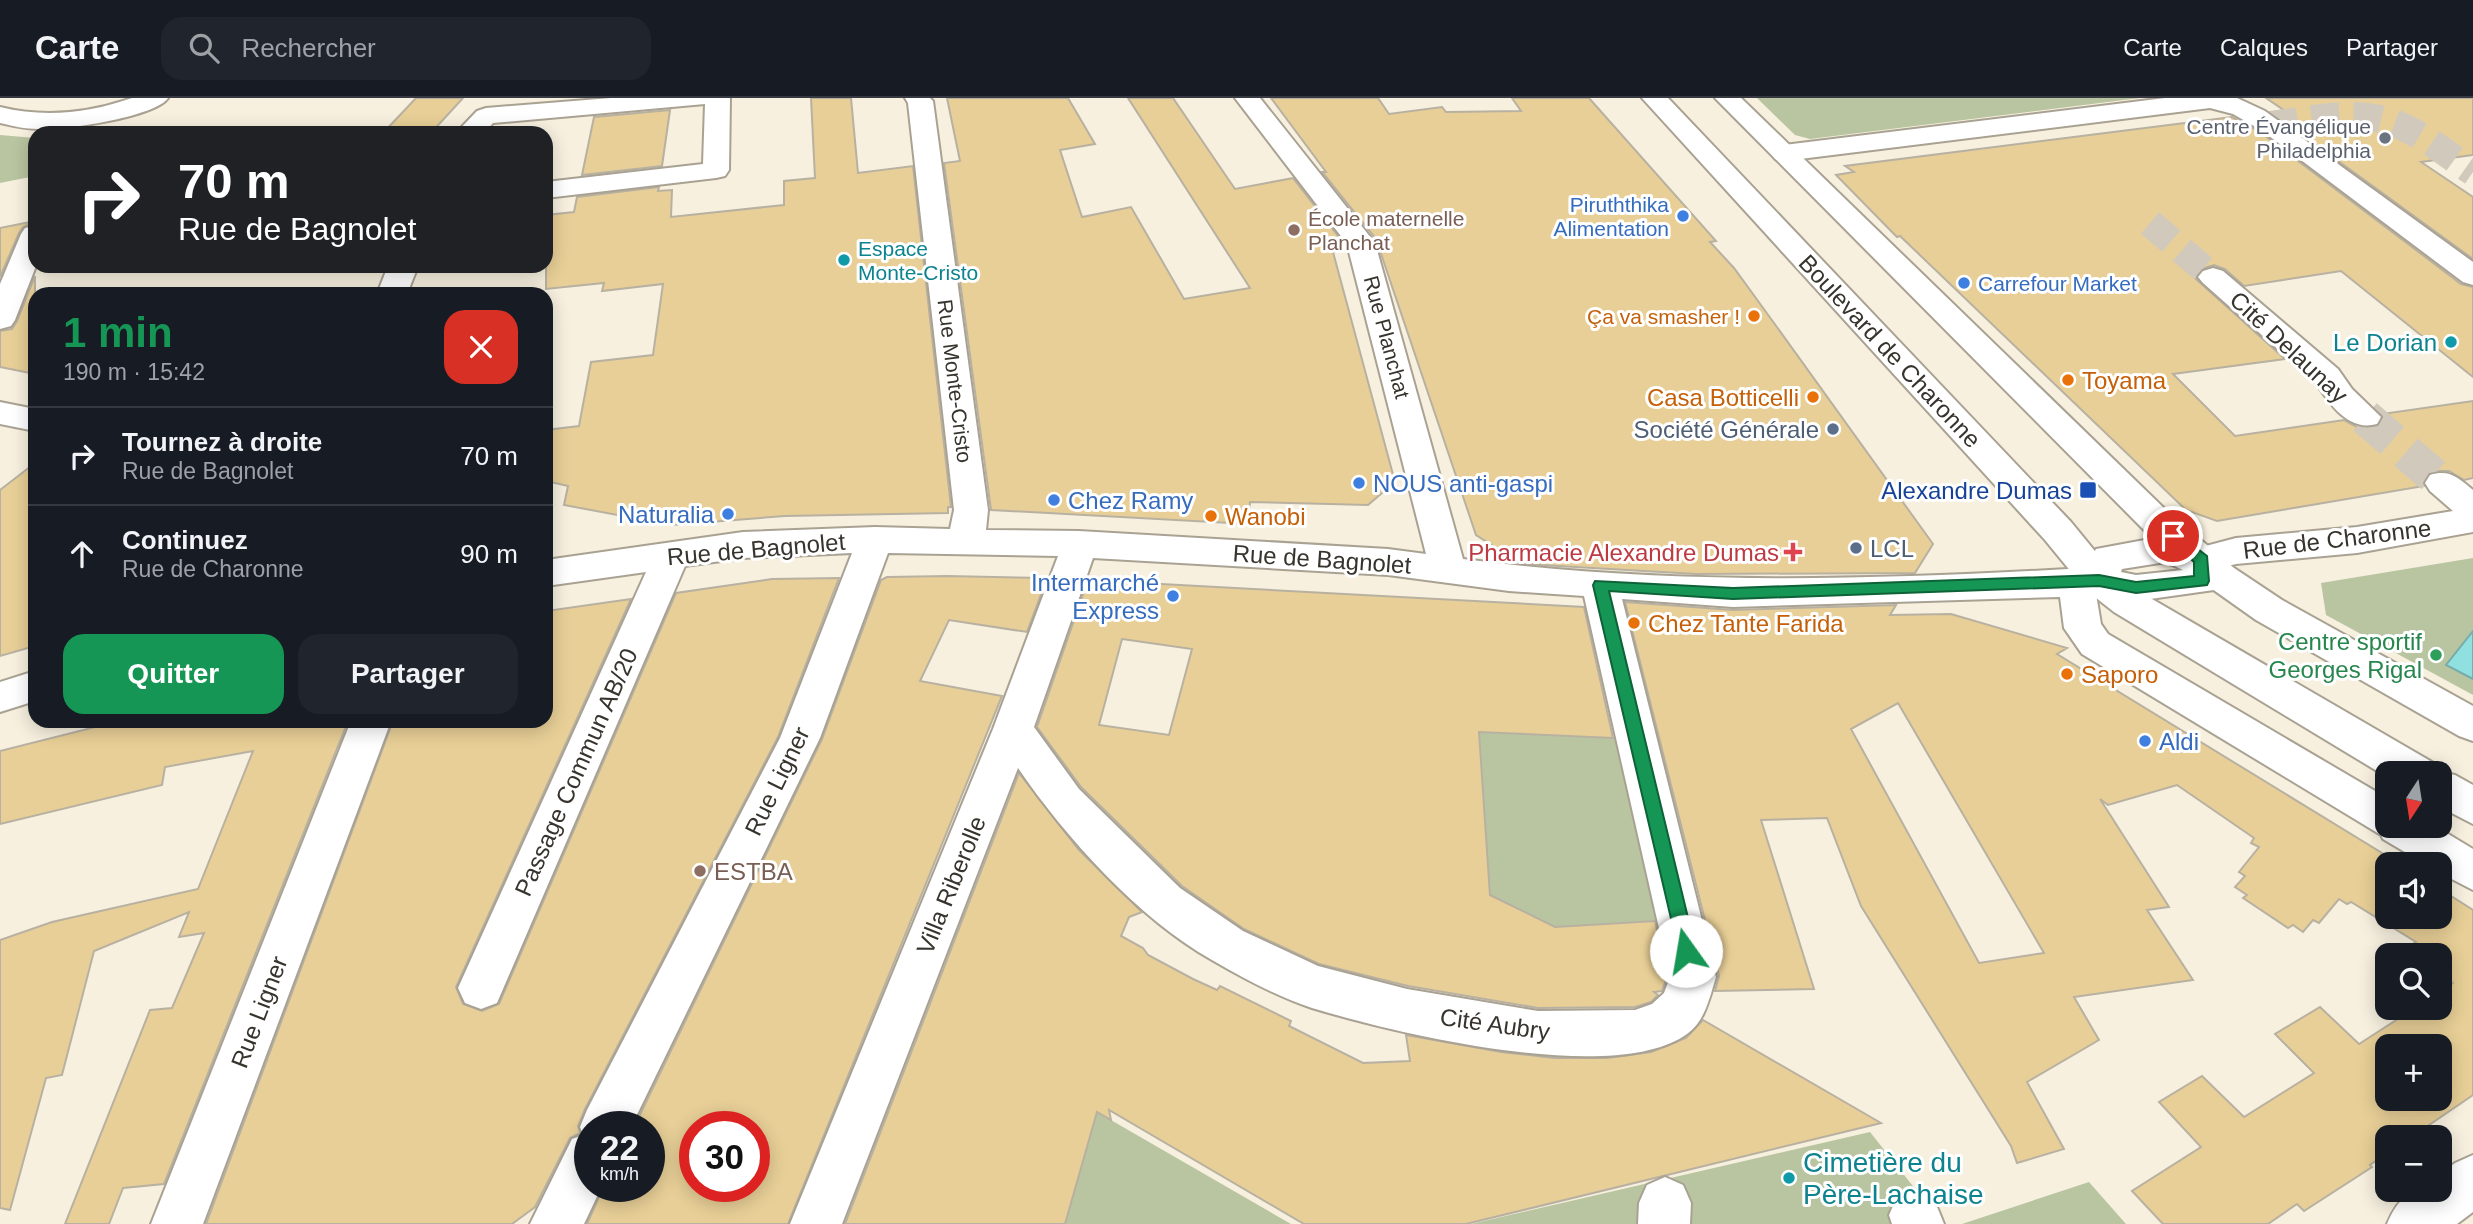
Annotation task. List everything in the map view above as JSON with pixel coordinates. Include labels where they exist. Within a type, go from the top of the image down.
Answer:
[{"type":"street","points":[[0,115],[82,125],[156,98]]},
{"type":"street","points":[[476,126],[486,116],[701,98]]},
{"type":"street","points":[[553,189],[716,170],[718,98]]},
{"type":"street","name":"Rue Monte-Cristo","points":[[917,98],[920,101],[971,510],[966,541]]},
{"type":"street","name":"Rue Planchat","points":[[1247,98],[1361,243],[1441,536],[1447,570]]},
{"type":"street","name":"Boulevard de Charonne","points":[[1654,98],[2058,531],[2088,582],[2395,761]]},
{"type":"street","points":[[1727,98],[2156,521],[2221,577],[2269,610],[2473,725]]},
{"type":"street","points":[[1784,153],[2166,102],[2210,100],[2242,106],[2473,276]]},
{"type":"street","points":[[0,320],[28,251]]},
{"type":"street","name":"Cité Delaunay","points":[[2213,277],[2327,376],[2341,396],[2365,417]]},
{"type":"street","points":[[0,413],[28,419]]},
{"type":"street","points":[[2442,483],[2473,509]]},
{"type":"street","name":"Rue de Charonne","points":[[2202,560],[2236,551],[2357,540],[2473,520]]},
{"type":"street","name":"Rue de Bagnolet","points":[[553,572],[743,545],[876,540],[1079,544],[1388,562],[1509,578],[1733,593],[2088,582]]},
{"type":"street","name":"Rue Ligner","points":[[613,1111],[800,738],[876,540]]},
{"type":"street","name":"Villa Riberolle","points":[[816,1224],[1013,729],[1069,579],[1079,544]]},
{"type":"street","name":"Passage Commun AB/20","points":[[481,988],[671,556]]},
{"type":"street","points":[[2202,560],[2202,581],[2136,588],[2088,582],[2083,628],[2095,644],[2375,812]]},
{"type":"street","name":"Cité Aubry","points":[[1013,729],[1064,801],[1155,893],[1227,945],[1311,986],[1407,1011],[1538,1033],[1635,1032],[1667,1021],[1684,1007],[1693,977],[1600,585]]},
{"type":"street","points":[[0,697],[28,688]]},
{"type":"street","name":"Rue Ligner","points":[[177,1224],[368,728]]},
{"type":"street","points":[[2452,794],[2473,806]]},
{"type":"street","points":[[2418,838],[2473,871]]},
{"type":"street","points":[[2413,1224],[2473,1181]]},
{"type":"street","points":[[556,1224],[574,1189]]},
{"type":"green space","points":[[1757,98],[2140,98],[1810,139],[1795,135]]},
{"type":"green space","points":[[0,135],[28,137],[28,177],[0,183]]},
{"type":"green space","name":"Centre sportif Georges Rigal","points":[[2473,558],[2473,695],[2326,615],[2321,583]]},
{"type":"green space","points":[[1479,732],[1623,738],[1664,920],[1556,928],[1490,895]]},
{"type":"green space","points":[[1097,1112],[1291,1224],[1065,1224]]},
{"type":"green space","name":"Cimetière du Père-Lachaise","points":[[1870,1132],[1943,1224],[1471,1224]]},
{"type":"green space","name":"Cimetière du Père-Lachaise","points":[[2089,1182],[2126,1224],[1962,1224]]},
{"type":"water","points":[[2473,631],[2473,679],[2446,665]]},
{"type":"building","points":[[416,98],[463,98],[437,126],[390,126]]},
{"type":"building","points":[[811,98],[851,98],[858,173],[913,166],[951,507],[948,507],[948,513],[785,516],[671,525],[564,505],[568,486],[553,483],[553,429],[579,426],[591,362],[653,355],[663,284],[602,291],[604,283],[546,287],[546,273],[553,273],[553,214],[574,212],[577,197],[659,187],[658,191],[672,190],[671,217],[784,205],[784,181],[815,178]]},
{"type":"building","points":[[947,98],[1068,98],[1095,144],[1060,150],[1082,217],[1131,207],[1184,299],[1250,288],[1128,98],[1173,98],[1235,189],[1293,178],[1345,245],[1345,248],[1333,252],[1395,482],[1368,505],[1250,502],[1248,524],[991,510],[944,163],[960,161]]},
{"type":"building","points":[[1271,98],[1378,98],[1389,114],[1442,107],[1446,112],[1521,111],[1512,98],[1589,98],[1716,241],[1710,242],[1734,268],[1933,544],[1915,573],[1696,574],[1541,565],[1520,563],[1476,535],[1376,239],[1322,172],[1326,172]]},
{"type":"building","points":[[2266,98],[2473,98],[2473,155],[2421,162],[2473,197],[2473,259],[2271,112],[2285,111]]},
{"type":"building","points":[[670,110],[662,166],[582,175],[594,117]]},
{"type":"building","points":[[2232,117],[2260,132],[2461,284],[2473,287],[2473,377],[2341,271],[2244,286],[2225,269],[2214,265],[2201,269],[2196,279],[2285,359],[2173,374],[2235,436],[2344,420],[2357,427],[2377,427],[2383,418],[2382,414],[2473,401],[2473,478],[2464,480],[2449,471],[2436,471],[2428,474],[2423,482],[2424,486],[2217,521],[2186,510],[1900,236],[1897,237],[1836,175],[1854,172],[1845,166]]},
{"type":"building","points":[[28,222],[19,233],[0,277],[0,228]]},
{"type":"building","points":[[28,294],[28,373],[0,367],[0,331],[12,329]]},
{"type":"building","points":[[28,468],[28,648],[0,656],[0,490]]},
{"type":"building","points":[[947,576],[1047,578],[1027,632],[949,620],[920,681],[1002,696],[788,1224],[587,1224],[597,1202],[665,1202],[665,1111],[642,1111],[822,739],[881,580],[887,577]]},
{"type":"building","points":[[839,578],[778,737],[584,1111],[574,1111],[574,1136],[570,1138],[535,1207],[512,1224],[206,1224],[390,728],[553,728],[553,610],[631,599],[456,987],[463,1004],[482,1011],[499,1004],[676,593],[772,579]]},
{"type":"building","points":[[1088,580],[1584,607],[1613,738],[1479,732],[1490,895],[1555,927],[1655,921],[1667,977],[1662,991],[1654,992],[1658,995],[1651,1002],[1635,1007],[1538,1008],[1408,986],[1319,964],[1244,929],[1182,886],[1081,787],[1037,727]],"holes":[[[1122,639],[1192,649],[1169,735],[1099,725]]]},
{"type":"building","points":[[1625,602],[1733,610],[1896,605],[1890,615],[1951,614],[2067,648],[2057,654],[2380,852],[2375,852],[2375,917],[2351,902],[2347,904],[2339,899],[2319,923],[2313,920],[2303,932],[2293,925],[2288,928],[2243,898],[2247,895],[2235,887],[2245,876],[2239,872],[2259,847],[2251,843],[2254,838],[2177,785],[2108,805],[2100,799],[2169,907],[2147,910],[2193,980],[2074,997],[2099,1040],[2027,1082],[2064,1149],[2017,1163],[2011,1146],[1861,906],[1827,818],[1761,820],[1814,989],[1715,991],[1719,976]],"holes":[[[1898,703],[2044,953],[1979,963],[1851,729]]]},
{"type":"building","points":[[91,728],[345,728],[164,1184],[123,1188],[109,1224],[65,1224],[150,1010],[172,1008],[204,933],[179,937],[189,912],[94,951],[62,1075],[46,1078],[10,1210],[0,1208],[0,940],[52,922],[198,889],[253,751],[165,767],[162,785],[0,824],[0,751]]},
{"type":"building","points":[[1019,773],[1079,850],[1142,912],[1129,917],[1121,936],[1143,948],[1148,955],[1193,979],[1217,990],[1220,986],[1291,1021],[1289,1026],[1363,1063],[1410,1061],[1406,1035],[1501,1052],[1555,1058],[1607,1058],[1651,1052],[1686,1038],[1703,1020],[1881,1123],[1466,1224],[1304,1224],[1109,1110],[1111,1120],[1097,1112],[1065,1224],[845,1224]]},
{"type":"building","points":[[2452,897],[2473,910],[2473,1095],[2452,1109],[2452,1034],[2375,1034],[2375,1111],[2450,1111],[2429,1125],[2375,1125],[2375,1161],[2370,1165],[2372,1167],[2304,1211],[2297,1204],[2268,1224],[2163,1224],[2132,1191],[2201,1147],[2159,1102],[2202,1076],[2244,1117],[2314,1073],[2275,1034],[2320,1007],[2359,1044],[2396,1020],[2452,1020],[2452,943],[2416,942],[2395,929],[2452,929]]},
{"type":"tunnel","points":[[2270,125],[2341,116],[2384,120],[2419,135],[2473,172]]},
{"type":"tunnel","points":[[2150,223],[2213,277]]},
{"type":"tunnel","points":[[2365,417],[2442,483]]},
{"type":"place","name":"Centre Évangélique Philadelphia","points":[[2385,138]]},
{"type":"place","name":"Piruththika Alimentation","points":[[1683,216]]},
{"type":"place","name":"École maternelle Planchat","points":[[1294,230]]},
{"type":"place","name":"Espace Monte-Cristo","points":[[844,260]]},
{"type":"place","name":"Carrefour Market","points":[[1964,283]]},
{"type":"place","name":"Ça va smasher !","points":[[1754,316]]},
{"type":"place","name":"Le Dorian","points":[[2451,342]]},
{"type":"place","name":"Toyama","points":[[2068,380]]},
{"type":"place","name":"Casa Botticelli","points":[[1813,397]]},
{"type":"place","name":"Société Générale","points":[[1833,429]]},
{"type":"place","name":"NOUS anti-gaspi","points":[[1359,483]]},
{"type":"place","name":"Alexandre Dumas","points":[[2088,490]]},
{"type":"place","name":"Chez Ramy","points":[[1054,500]]},
{"type":"place","name":"Naturalia","points":[[728,514]]},
{"type":"place","name":"Wanobi","points":[[1211,516]]},
{"type":"place","name":"LCL","points":[[1856,548]]},
{"type":"place","name":"Pharmacie Alexandre Dumas","points":[[1793,552]]},
{"type":"place","name":"Intermarché Express","points":[[1173,596]]},
{"type":"place","name":"Chez Tante Farida","points":[[1634,623]]},
{"type":"place","name":"Centre sportif Georges Rigal","points":[[2436,655]]},
{"type":"place","name":"Saporo","points":[[2067,674]]},
{"type":"place","name":"Aldi","points":[[2145,741]]},
{"type":"place","name":"ESTBA","points":[[700,871]]},
{"type":"place","name":"Cimetière du Père-Lachaise","points":[[1789,1178]]},
{"type":"route","points":[[1686,951],[1600,585],[1733,593],[2013,586],[2099,581],[2136,588],[2202,581],[2202,560],[2173,536]]}]
